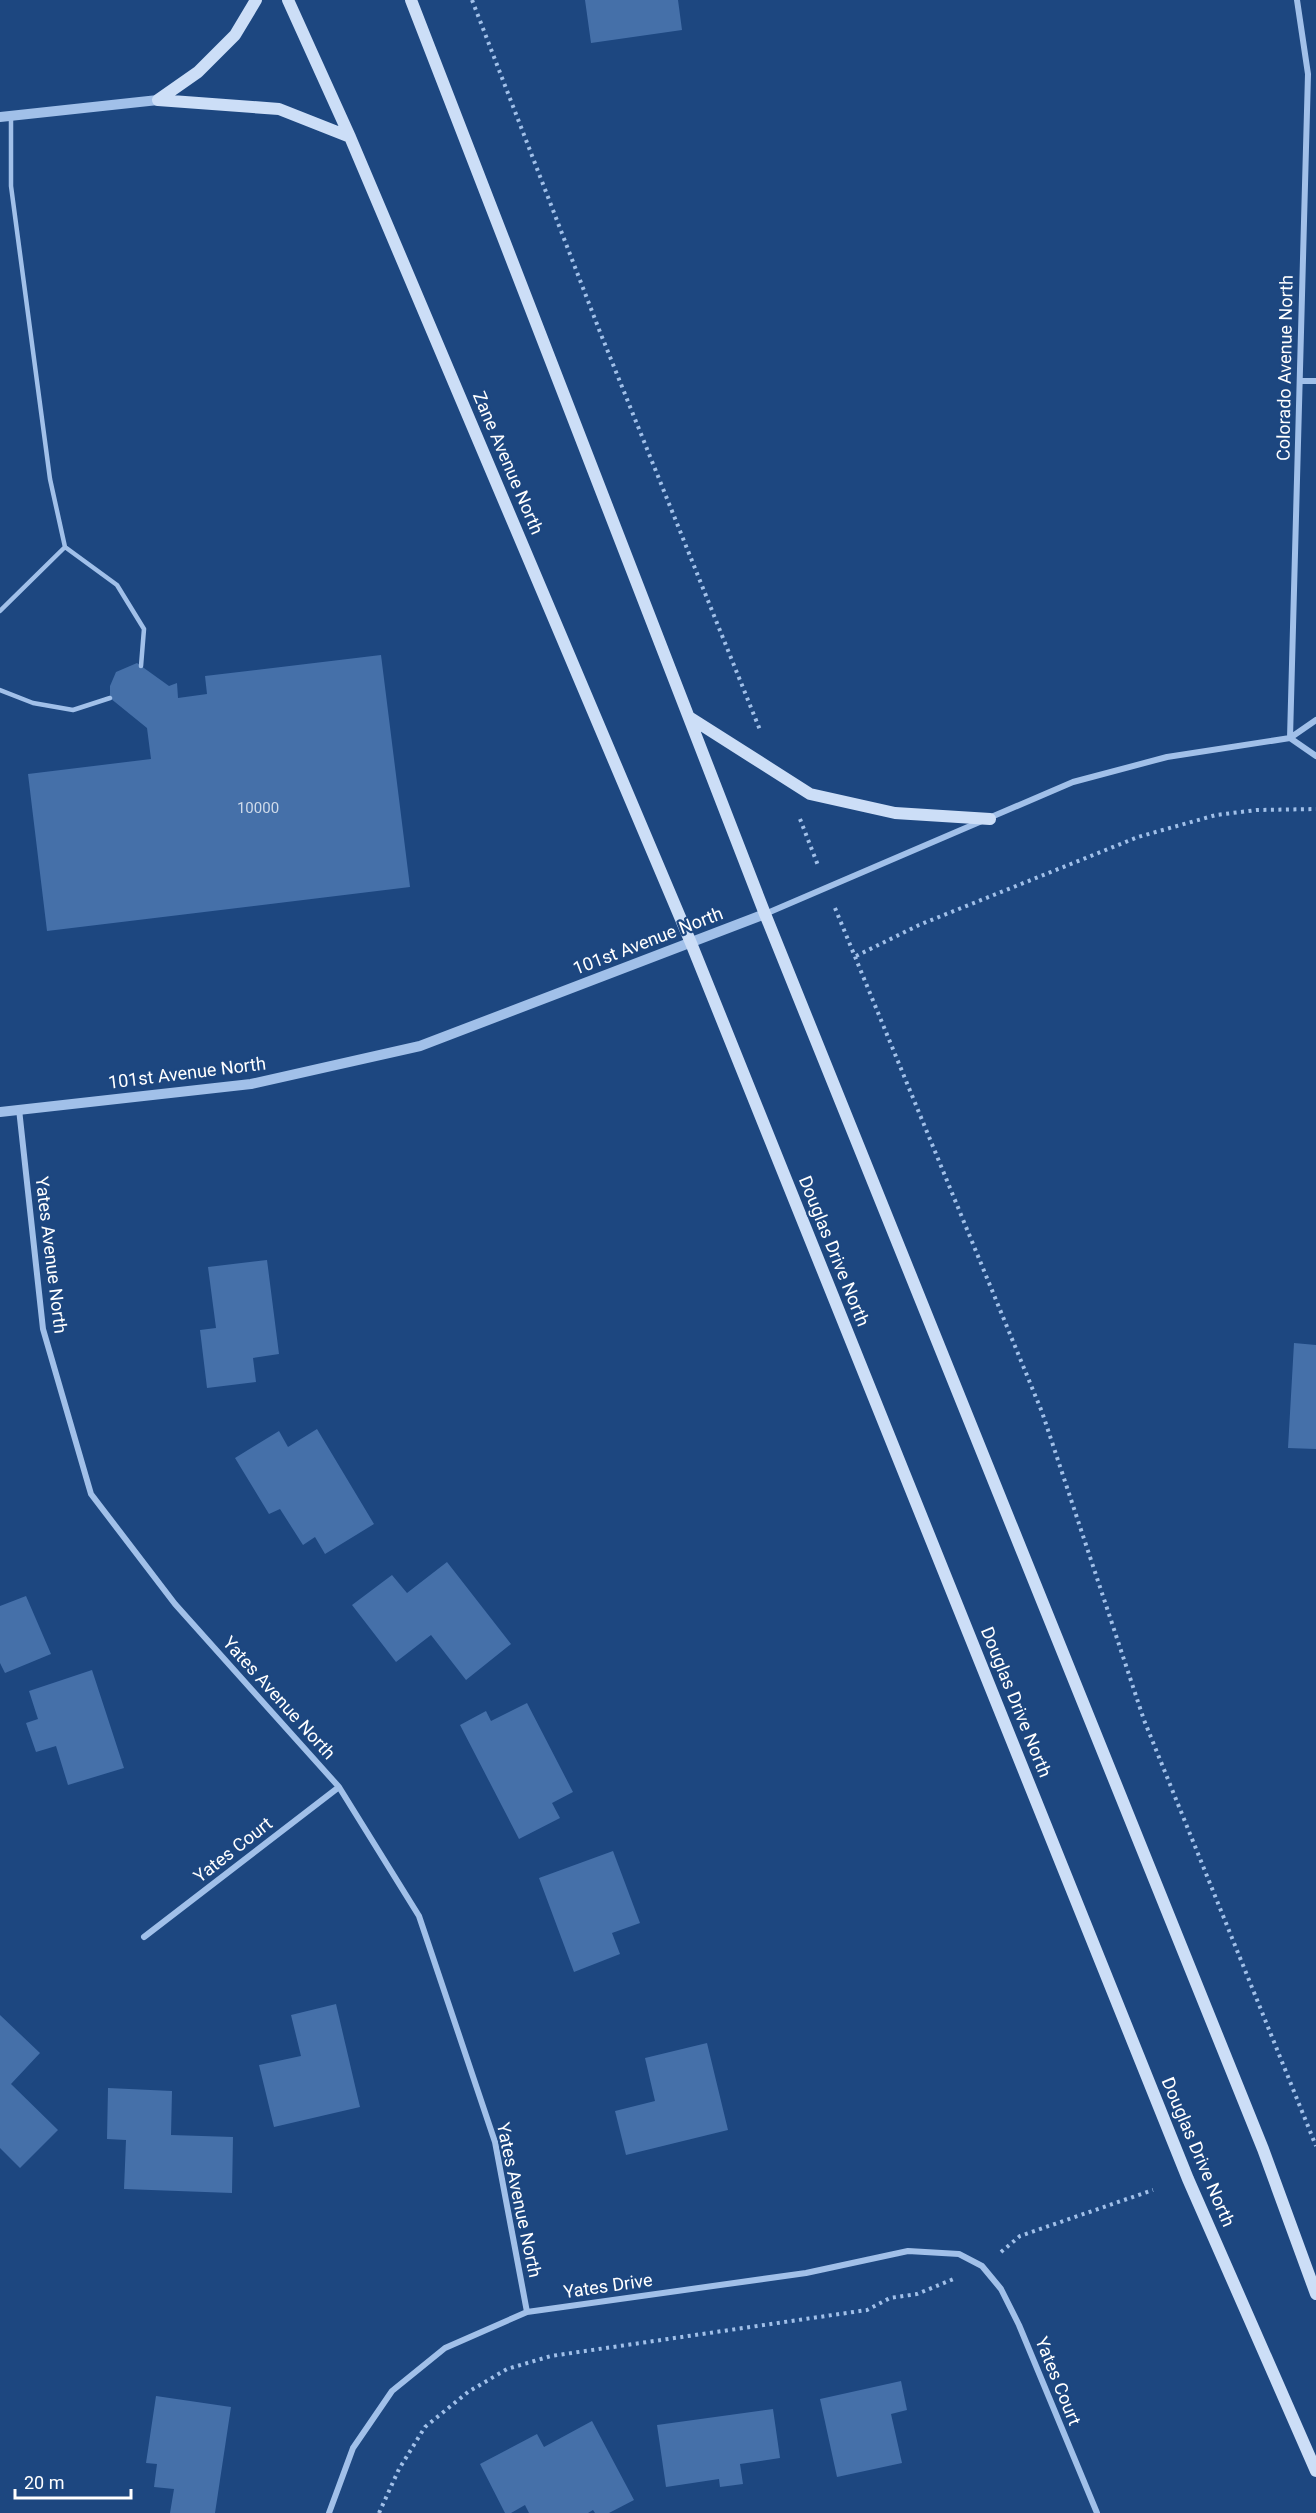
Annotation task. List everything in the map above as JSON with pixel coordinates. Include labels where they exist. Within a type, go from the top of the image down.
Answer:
[{"type":"main road","points":[[158,100],[198,72],[235,35],[256,0]]},
{"type":"main road","name":"Zane Avenue North","points":[[288,0],[350,137],[691,943]]},
{"type":"main road","points":[[411,0],[765,914],[1263,2149],[1316,2294]]},
{"type":"main road","points":[[158,100],[279,109],[350,137]]},
{"type":"main road","points":[[689,717],[810,794],[895,813],[990,819]]},
{"type":"main road","name":"Douglas Drive North","points":[[691,943],[1188,2179],[1316,2471]]},
{"type":"street","name":"Colorado Avenue North","points":[[1290,738],[1308,74],[1297,0]]},
{"type":"street","points":[[5,116],[158,100]]},
{"type":"street","points":[[1300,381],[1316,381]]},
{"type":"street","name":"101st Avenue North","points":[[0,1112],[251,1084],[420,1046],[765,914],[1073,782],[1167,757],[1290,738],[1316,720]]},
{"type":"street","points":[[1290,738],[1316,756]]},
{"type":"street","name":"Yates Avenue North","points":[[19,1110],[43,1329],[91,1494],[175,1604],[339,1787],[419,1916],[495,2142],[527,2312]]},
{"type":"street","name":"Yates Court","points":[[144,1937],[339,1787]]},
{"type":"street","name":"Yates Drive","points":[[329,2513],[353,2448],[392,2391],[445,2349],[527,2312],[806,2273],[908,2251],[959,2254],[982,2266]]},
{"type":"street","name":"Yates Court","points":[[982,2266],[1001,2289],[1019,2325],[1097,2513]]},
{"type":"lane","points":[[5,116],[11,186],[50,479],[65,547],[117,585],[144,629],[141,666]]},
{"type":"lane","points":[[0,611],[65,547]]},
{"type":"lane","points":[[0,690],[33,703],[73,710],[110,698]]},
{"type":"path","points":[[472,0],[600,332],[779,776]]},
{"type":"path","points":[[856,956],[919,925],[1138,837],[1216,815],[1257,810],[1316,809]]},
{"type":"path","points":[[799,818],[1042,1412],[1143,1720],[1316,2146]]},
{"type":"path","points":[[379,2513],[399,2469],[425,2427],[468,2392],[507,2369],[551,2356],[867,2310],[890,2298],[917,2294],[982,2266],[1020,2236],[1153,2190]]},
{"type":"building","points":[[585,0],[678,0],[682,30],[591,43]]},
{"type":"building","points":[[381,655],[410,887],[47,931],[28,774],[151,759],[147,728],[110,698],[110,686],[116,672],[137,663],[169,686],[177,683],[178,698],[207,694],[205,676]]},
{"type":"building","points":[[267,1260],[279,1354],[253,1358],[256,1382],[207,1388],[200,1330],[216,1328],[208,1267]]},
{"type":"building","points":[[1294,1343],[1316,1345],[1316,1449],[1288,1448]]},
{"type":"building","points":[[317,1429],[374,1524],[325,1554],[315,1537],[303,1545],[280,1509],[269,1514],[235,1458],[279,1431],[288,1447]]},
{"type":"building","points":[[447,1562],[511,1644],[466,1680],[431,1635],[396,1662],[352,1605],[392,1575],[407,1593]]},
{"type":"building","points":[[26,1596],[51,1654],[5,1673],[0,1663],[0,1606]]},
{"type":"building","points":[[92,1670],[124,1768],[68,1785],[56,1746],[36,1752],[26,1723],[38,1719],[29,1691]]},
{"type":"building","points":[[527,1703],[573,1792],[552,1803],[560,1818],[519,1839],[460,1725],[486,1711],[491,1721]]},
{"type":"building","points":[[613,1851],[640,1923],[612,1933],[620,1954],[574,1972],[539,1878]]},
{"type":"building","points":[[336,2004],[360,2107],[274,2127],[259,2065],[301,2056],[291,2015]]},
{"type":"building","points":[[0,2015],[40,2053],[11,2084],[58,2130],[20,2168],[0,2148]]},
{"type":"building","points":[[707,2043],[728,2130],[626,2155],[615,2111],[655,2101],[645,2058]]},
{"type":"building","points":[[108,2088],[172,2091],[171,2135],[233,2137],[232,2193],[124,2189],[126,2140],[107,2139]]},
{"type":"building","points":[[901,2381],[907,2410],[891,2414],[902,2463],[837,2477],[820,2399]]},
{"type":"building","points":[[156,2396],[231,2407],[215,2513],[170,2513],[174,2489],[154,2487],[157,2464],[146,2463]]},
{"type":"building","points":[[773,2409],[780,2458],[740,2464],[743,2484],[720,2487],[719,2479],[666,2487],[657,2425]]},
{"type":"building","points":[[592,2421],[634,2500],[609,2513],[595,2513],[593,2510],[588,2513],[529,2513],[525,2505],[511,2513],[505,2513],[480,2464],[537,2434],[544,2447]]}]
